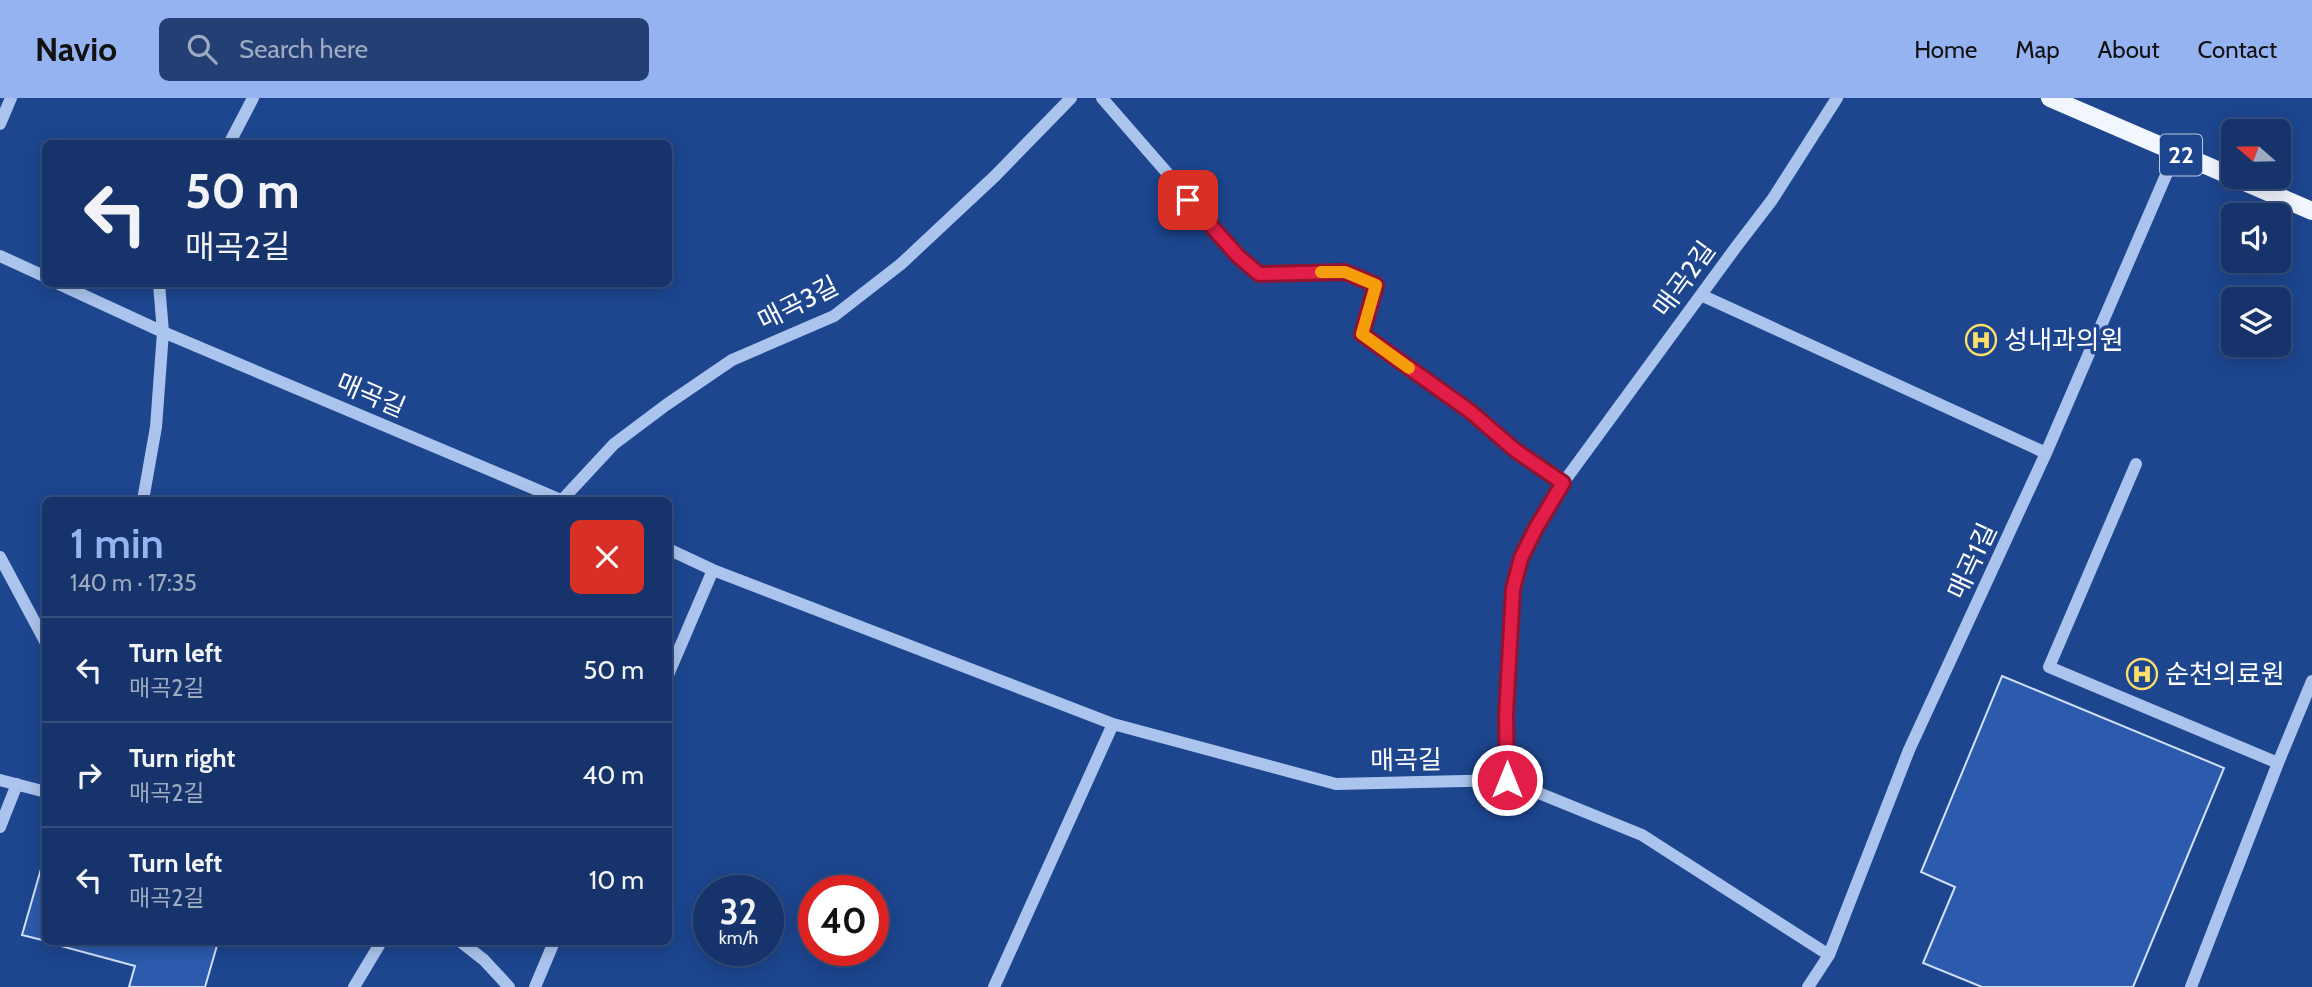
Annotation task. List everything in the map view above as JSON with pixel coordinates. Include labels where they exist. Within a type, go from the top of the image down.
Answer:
[{"type":"main road","name":"22","points":[[2050,98],[2312,211]]},
{"type":"street","points":[[0,124],[11,98]]},
{"type":"street","points":[[231,140],[253,98]]},
{"type":"street","name":"매곡3길","points":[[565,497],[614,444],[666,405],[732,360],[834,316],[901,264],[995,176],[1071,98]]},
{"type":"street","points":[[1102,98],[1248,266],[1259,274],[1345,272],[1376,285],[1362,334],[1471,412],[1515,450],[1563,483]]},
{"type":"street","name":"매곡2길","points":[[1507,780],[1506,715],[1513,589],[1521,558],[1563,483],[1772,200],[1837,98]]},
{"type":"street","name":"매곡1길","points":[[1808,987],[1829,955],[1909,750],[2046,453],[2176,152]]},
{"type":"street","points":[[0,256],[42,275]]},
{"type":"street","name":"매곡길","points":[[66,287],[163,332],[555,497]]},
{"type":"street","points":[[144,497],[156,427],[163,332],[159,287]]},
{"type":"street","points":[[1701,295],[2046,453]]},
{"type":"street","points":[[2136,464],[2049,667],[2278,764]]},
{"type":"street","name":"매곡길","points":[[672,551],[713,570],[1114,724],[1336,785],[1507,780],[1642,835],[1829,955]]},
{"type":"street","points":[[0,557],[42,636]]},
{"type":"street","points":[[672,666],[713,570]]},
{"type":"street","points":[[2191,987],[2312,681]]},
{"type":"street","points":[[994,987],[1114,724]]},
{"type":"street","points":[[0,780],[42,791]]},
{"type":"street","points":[[0,827],[17,784]]},
{"type":"street","points":[[354,987],[379,945]]},
{"type":"street","points":[[465,945],[484,960],[509,987]]},
{"type":"street","points":[[535,987],[553,945]]},
{"type":"building","points":[[2002,676],[2224,768],[2133,987],[1982,987],[1923,963],[1955,887],[1921,872]]},
{"type":"building","points":[[41,869],[42,869],[42,940],[22,935]]},
{"type":"building","points":[[57,945],[217,945],[205,987],[129,987],[135,966]]},
{"type":"slow traffic","points":[[1321,272],[1345,272],[1376,285],[1362,334],[1409,368]]},
{"type":"place","name":"성내과의원","points":[[1981,340]]},
{"type":"place","name":"순천의료원","points":[[2142,674]]},
{"type":"route","points":[[1188,200],[1238,256],[1259,274],[1345,272],[1376,285],[1362,334],[1471,412],[1515,450],[1563,483],[1521,558],[1513,589],[1506,715],[1507,780]]}]
